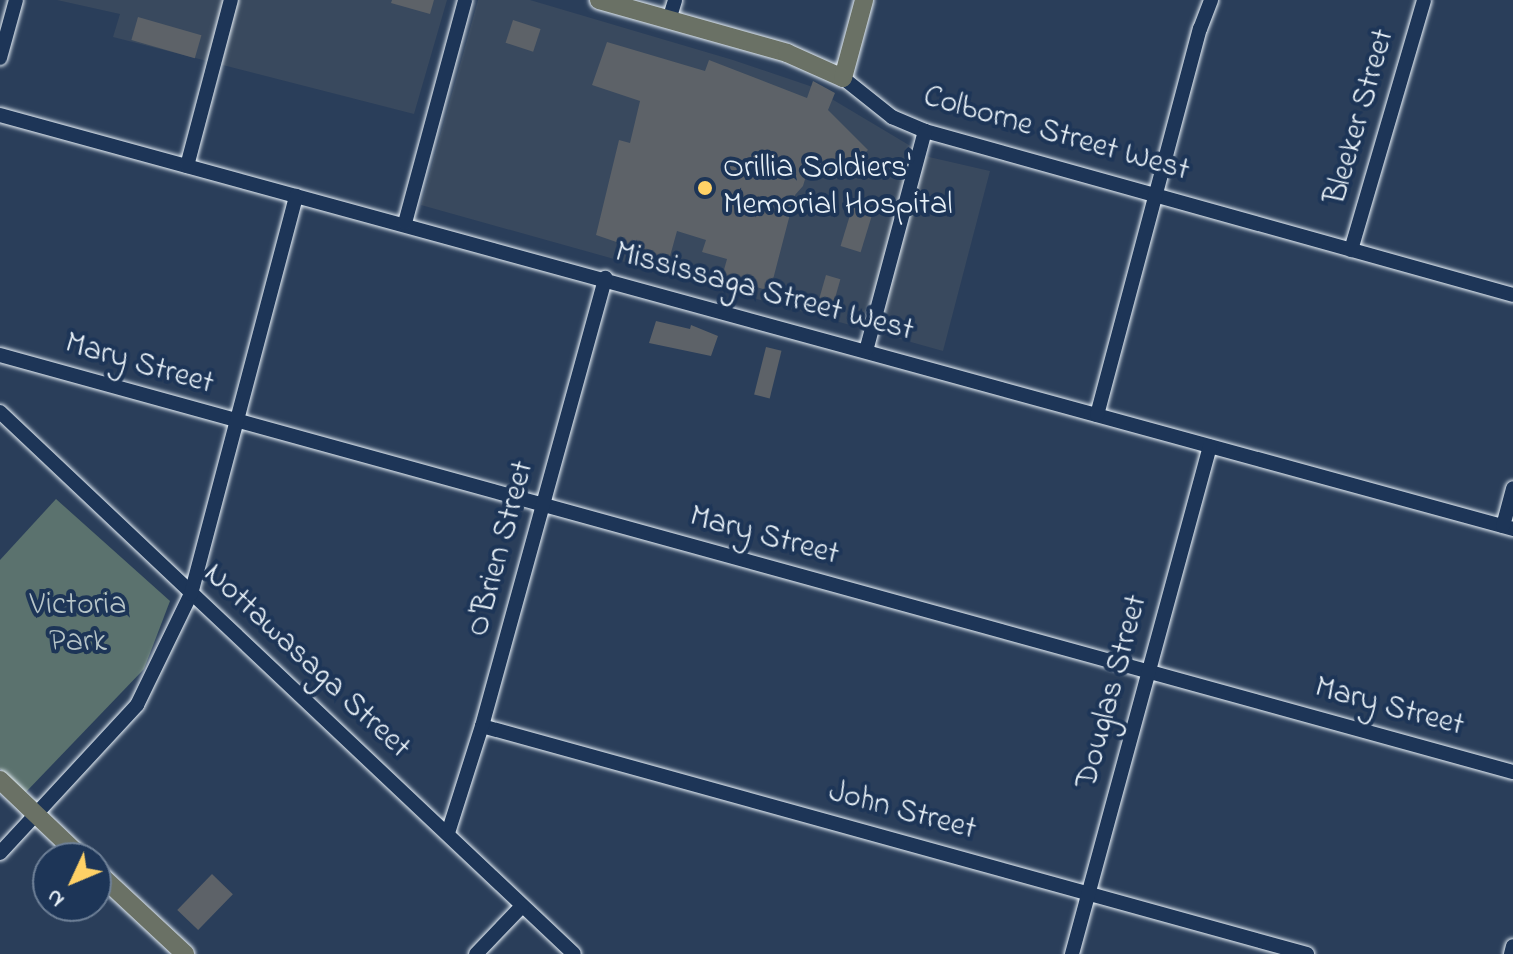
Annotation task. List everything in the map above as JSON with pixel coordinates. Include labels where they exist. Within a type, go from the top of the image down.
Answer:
[{"type":"main road","name":"Colborne Street West","points":[[599,0],[787,53],[843,78]]},
{"type":"main road","points":[[843,78],[864,0]]},
{"type":"main road","points":[[0,780],[65,842]]},
{"type":"main road","points":[[112,886],[185,954]]},
{"type":"street","points":[[0,58],[16,0]]},
{"type":"street","points":[[187,166],[231,0]]},
{"type":"street","points":[[405,223],[465,0]]},
{"type":"street","points":[[669,20],[675,0]]},
{"type":"street","points":[[1097,415],[1200,29],[1211,0]]},
{"type":"street","name":"Bleeker Street","points":[[1351,250],[1424,0]]},
{"type":"street","name":"Colborne Street West","points":[[843,78],[892,117],[925,131],[1513,295]]},
{"type":"street","name":"Mississaga Street West","points":[[0,115],[405,223],[1508,528]]},
{"type":"street","points":[[866,351],[925,131]]},
{"type":"street","points":[[0,853],[137,705],[191,594],[296,196]]},
{"type":"street","name":"O'Brien Street","points":[[448,833],[544,507],[605,278]]},
{"type":"street","name":"Mary Street","points":[[0,355],[1513,772]]},
{"type":"street","name":"Nottawasaga Street","points":[[0,412],[574,954]]},
{"type":"street","name":"Douglas Street","points":[[1072,954],[1210,446]]},
{"type":"street","points":[[1508,528],[1513,488]]},
{"type":"street","name":"John Street","points":[[482,726],[1307,954]]},
{"type":"street","points":[[476,954],[522,906]]},
{"type":"street","points":[[1511,954],[1513,946]]},
{"type":"shaded area","points":[[57,0],[447,0],[414,114],[113,37],[120,14]]},
{"type":"shaded area","name":"Orillia Soldiers' Memorial Hospital","points":[[478,0],[530,0],[733,60],[810,86],[929,157],[990,171],[943,351],[421,205]]},
{"type":"green space","name":"Victoria Park","points":[[56,499],[170,601],[144,669],[25,793],[0,769],[0,560]]},
{"type":"building","points":[[392,0],[434,0],[430,14],[391,3]]},
{"type":"building","points":[[138,17],[201,35],[195,58],[131,40]]},
{"type":"building","points":[[513,20],[541,29],[533,52],[506,43]]},
{"type":"building","points":[[607,42],[705,71],[709,60],[807,98],[813,81],[835,93],[828,110],[868,150],[848,170],[837,167],[835,174],[809,166],[803,186],[795,195],[770,291],[722,277],[727,259],[702,252],[706,240],[677,231],[669,260],[596,235],[619,140],[630,143],[640,101],[592,85]]},
{"type":"building","points":[[854,202],[874,208],[861,252],[841,246]]},
{"type":"building","points":[[826,275],[840,279],[832,310],[817,306]]},
{"type":"building","points":[[656,321],[690,329],[691,325],[718,336],[711,356],[649,343]]},
{"type":"building","points":[[766,347],[782,351],[770,398],[754,395]]},
{"type":"building","points":[[212,874],[233,894],[198,930],[177,910]]},
{"type":"place","name":"Orillia Soldiers' Memorial Hospital","points":[[705,188]]}]
